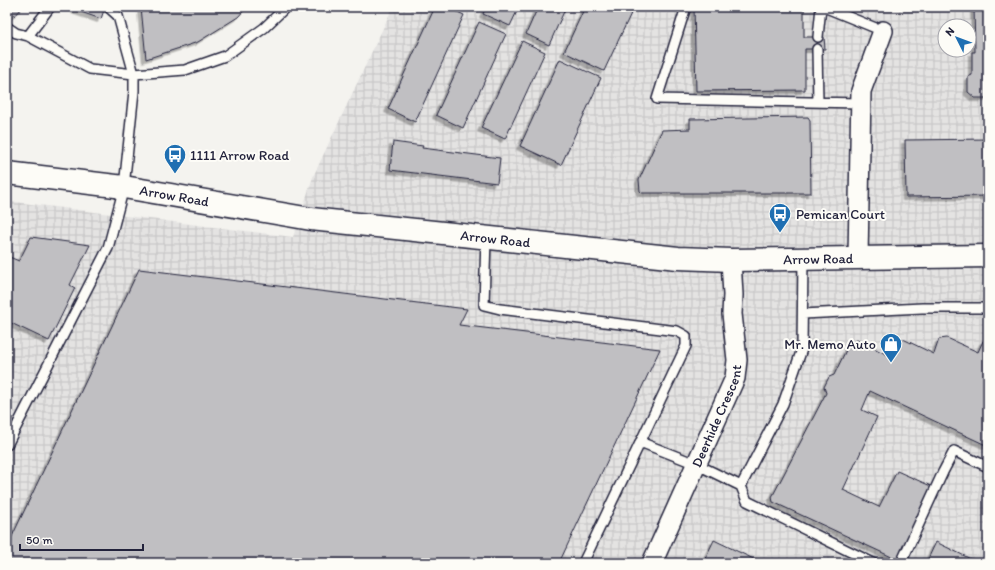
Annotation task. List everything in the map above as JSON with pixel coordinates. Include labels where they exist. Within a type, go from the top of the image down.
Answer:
[{"type":"street","points":[[858,257],[861,91],[883,31]]},
{"type":"street","name":"Arrow Road","points":[[7,173],[124,187],[311,219],[678,258],[731,260],[988,256]]},
{"type":"street","name":"Deerhide Crescent","points":[[652,563],[735,378],[737,360],[732,314],[733,295],[731,260]]},
{"type":"lane","points":[[28,36],[50,7]]},
{"type":"lane","points":[[7,445],[108,248],[124,187],[134,91],[134,74],[118,16],[108,7]]},
{"type":"lane","points":[[7,27],[16,33],[28,36],[90,69],[134,74],[185,70],[226,56],[264,28],[286,7]]},
{"type":"lane","points":[[686,7],[657,99],[860,103]]},
{"type":"lane","points":[[818,37],[823,7],[883,31]]},
{"type":"lane","points":[[818,49],[818,102]]},
{"type":"lane","points":[[486,238],[484,305],[500,309],[677,331],[686,336],[686,346],[583,563]]},
{"type":"lane","points":[[741,486],[785,397],[802,350],[803,258]]},
{"type":"lane","points":[[803,314],[922,308],[988,308]]},
{"type":"lane","points":[[640,442],[696,464],[741,486],[747,501],[873,563]]},
{"type":"lane","points":[[901,563],[942,472],[954,451],[988,467]]},
{"type":"shaded area","points":[[393,7],[988,7],[988,563],[7,563],[7,201],[293,237],[313,177]]},
{"type":"building","points":[[8,7],[23,7],[15,16]]},
{"type":"building","points":[[76,7],[105,7],[101,19],[75,10]]},
{"type":"building","points":[[141,7],[247,7],[238,17],[198,42],[146,59]]},
{"type":"building","points":[[435,7],[447,7],[464,15],[415,122],[388,109]]},
{"type":"building","points":[[486,7],[519,7],[510,26],[483,14]]},
{"type":"building","points":[[538,7],[566,7],[549,45],[526,34]]},
{"type":"building","points":[[585,7],[634,7],[604,71],[564,52]]},
{"type":"building","points":[[694,7],[804,7],[804,37],[824,37],[825,49],[805,49],[805,90],[696,91]]},
{"type":"building","points":[[974,7],[988,7],[988,98],[975,98],[968,92],[968,77],[972,75],[972,58],[977,58],[977,18],[974,18]]},
{"type":"building","points":[[479,22],[506,34],[463,128],[436,115]]},
{"type":"building","points":[[522,41],[545,52],[505,139],[481,128]]},
{"type":"building","points":[[560,59],[601,78],[561,165],[520,146]]},
{"type":"building","points":[[808,117],[810,120],[811,193],[642,193],[640,191],[639,180],[662,130],[690,129],[690,119]]},
{"type":"building","points":[[988,139],[988,196],[906,197],[905,140]]},
{"type":"building","points":[[393,142],[423,146],[422,148],[500,158],[497,183],[390,170]]},
{"type":"building","points":[[31,237],[90,245],[70,285],[75,288],[49,341],[11,323],[7,333],[7,256],[19,261]]},
{"type":"building","points":[[139,269],[467,309],[459,325],[660,349],[559,563],[7,563],[7,547]]},
{"type":"building","points":[[901,338],[934,354],[939,339],[947,338],[978,352],[983,341],[988,339],[988,446],[870,391],[862,410],[877,417],[843,490],[879,507],[897,471],[933,487],[900,557],[896,559],[773,502],[772,497],[826,393],[824,387],[829,377],[834,375],[849,344],[857,340],[888,355],[894,341]]},
{"type":"building","points":[[714,540],[762,563],[703,563]]},
{"type":"building","points":[[936,542],[979,563],[926,563]]},
{"type":"place","name":"1111 Arrow Road","points":[[175,174]]},
{"type":"place","name":"Pemican Court","points":[[780,234]]},
{"type":"place","name":"Mr. Memo Auto","points":[[891,364]]}]
